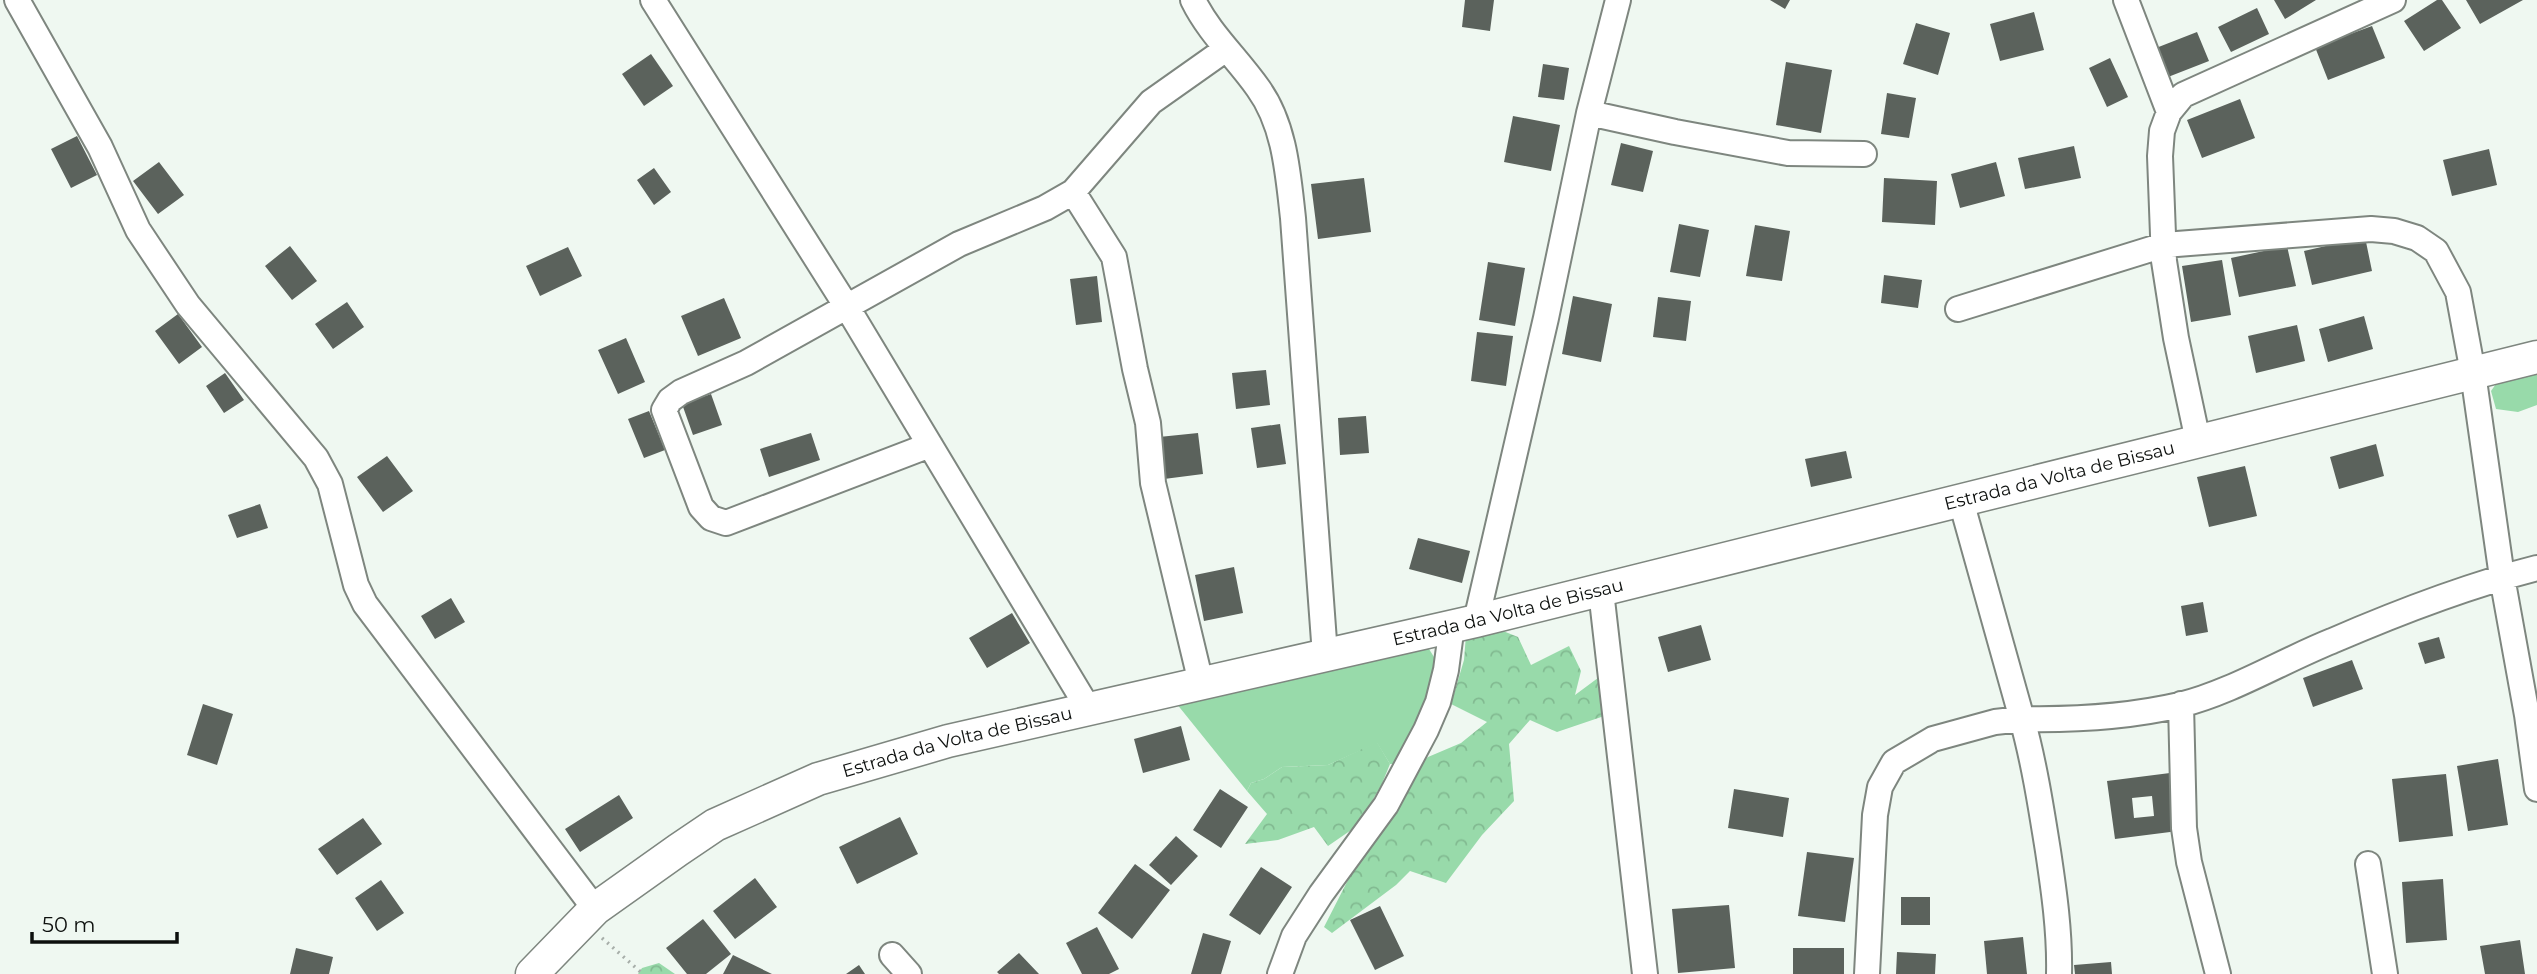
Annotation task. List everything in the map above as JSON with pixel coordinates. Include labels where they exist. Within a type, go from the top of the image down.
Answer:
[{"type":"main road","name":"Estrada da Volta de Bissau","points":[[532,974],[589,914],[715,825],[818,779],[948,741],[1601,591],[2537,358]]},
{"type":"street","points":[[17,0],[100,148],[138,230],[188,305],[316,457],[330,484],[356,585],[365,604],[589,914]]},
{"type":"street","points":[[653,0],[847,307],[1088,708]]},
{"type":"street","points":[[1193,0],[1226,49],[1259,88],[1279,130],[1286,160],[1293,218],[1325,655]]},
{"type":"street","points":[[1280,974],[1294,936],[1386,805],[1438,702],[1446,670],[1464,623],[1546,318],[1589,113],[1618,0]]},
{"type":"street","points":[[2126,0],[2169,111]]},
{"type":"street","points":[[2198,441],[2175,327],[2164,245],[2160,156],[2162,131],[2169,111],[2183,95],[2393,0]]},
{"type":"street","points":[[930,445],[726,523],[711,517],[701,507],[664,410],[670,400],[681,392],[746,363],[959,244],[1045,208],[1073,192],[1151,102],[1226,49]]},
{"type":"street","points":[[1589,113],[1788,153],[1864,154]]},
{"type":"street","points":[[1073,192],[1114,257],[1148,423],[1153,482],[1201,683]]},
{"type":"street","points":[[1958,309],[2164,245],[2371,229],[2394,231],[2417,238],[2436,251],[2458,292],[2537,789]]},
{"type":"street","points":[[1961,501],[2022,719],[2043,815],[2053,884],[2059,974]]},
{"type":"street","points":[[1867,974],[1875,815],[1880,787],[1894,762],[1933,739],[1995,722],[2022,719],[2094,719],[2181,704],[2262,673],[2413,607],[2537,568]]},
{"type":"street","points":[[1601,591],[1645,974]]},
{"type":"street","points":[[2181,704],[2184,828],[2189,862],[2218,974]]},
{"type":"street","points":[[2368,864],[2385,974]]},
{"type":"street","points":[[892,955],[909,974]]},
{"type":"path","points":[[589,914],[643,974]]},
{"type":"green space","points":[[2537,366],[2537,405],[2518,412],[2496,409],[2491,391],[2503,374]]},
{"type":"green space","points":[[1498,629],[1518,637],[1531,665],[1569,646],[1581,671],[1575,695],[1606,672],[1619,711],[1557,732],[1530,720],[1509,744],[1514,801],[1482,835],[1446,883],[1410,871],[1396,885],[1332,933],[1324,927],[1349,878],[1415,767],[1428,757],[1461,743],[1487,722],[1451,704],[1464,660],[1466,635]]},
{"type":"green space","points":[[1410,646],[1429,649],[1439,665],[1413,745],[1394,764],[1390,764],[1377,743],[1328,765],[1282,767],[1264,779],[1251,783],[1247,791],[1172,698]]},
{"type":"green space","points":[[1377,742],[1390,764],[1381,786],[1357,826],[1328,846],[1314,827],[1278,840],[1245,844],[1267,814],[1247,791],[1251,783],[1264,779],[1282,767],[1328,765]]},
{"type":"green space","points":[[659,963],[675,974],[638,974],[642,968]]},
{"type":"building","points":[[1465,0],[1494,0],[1490,31],[1462,27]]},
{"type":"building","points":[[1770,0],[1790,0],[1785,9]]},
{"type":"building","points":[[2274,0],[2316,0],[2285,19]]},
{"type":"building","points":[[2437,0],[2442,0],[2461,28],[2424,51],[2404,21]]},
{"type":"building","points":[[2466,0],[2523,0],[2480,24]]},
{"type":"building","points":[[2257,8],[2269,34],[2231,52],[2218,27]]},
{"type":"building","points":[[2034,12],[2044,50],[2000,61],[1990,24]]},
{"type":"building","points":[[1916,23],[1950,33],[1938,75],[1903,64]]},
{"type":"building","points":[[2372,26],[2385,58],[2328,80],[2315,47]]},
{"type":"building","points":[[2197,32],[2209,61],[2168,77],[2156,48]]},
{"type":"building","points":[[651,54],[673,86],[644,106],[622,74]]},
{"type":"building","points":[[2110,58],[2128,97],[2107,107],[2089,68]]},
{"type":"building","points":[[1786,62],[1832,70],[1821,133],[1776,125]]},
{"type":"building","points":[[1543,64],[1569,68],[1564,100],[1538,97]]},
{"type":"building","points":[[1887,93],[1916,98],[1909,138],[1881,134]]},
{"type":"building","points":[[2240,99],[2255,138],[2202,158],[2187,120]]},
{"type":"building","points":[[1513,116],[1560,125],[1551,171],[1504,162]]},
{"type":"building","points":[[77,136],[97,175],[71,188],[51,149]]},
{"type":"building","points":[[1621,143],[1653,151],[1643,192],[1611,185]]},
{"type":"building","points":[[2074,146],[2081,178],[2025,189],[2018,158]]},
{"type":"building","points":[[2489,149],[2497,185],[2452,196],[2443,160]]},
{"type":"building","points":[[159,162],[184,195],[158,214],[133,181]]},
{"type":"building","points":[[1996,162],[2005,196],[1960,208],[1951,174]]},
{"type":"building","points":[[654,168],[671,192],[654,205],[637,180]]},
{"type":"building","points":[[1364,178],[1371,232],[1318,239],[1311,184]]},
{"type":"building","points":[[1884,178],[1937,181],[1935,225],[1882,222]]},
{"type":"building","points":[[1679,224],[1709,230],[1700,277],[1670,272]]},
{"type":"building","points":[[1755,225],[1790,231],[1782,281],[1746,276]]},
{"type":"building","points":[[2365,237],[2372,271],[2312,285],[2304,251]]},
{"type":"building","points":[[290,246],[317,281],[292,300],[265,266]]},
{"type":"building","points":[[2287,246],[2296,286],[2239,297],[2231,258]]},
{"type":"building","points":[[568,247],[582,276],[540,296],[526,266]]},
{"type":"building","points":[[2222,260],[2231,315],[2191,322],[2182,266]]},
{"type":"building","points":[[1488,262],[1525,268],[1515,326],[1479,320]]},
{"type":"building","points":[[1884,275],[1922,280],[1918,308],[1881,303]]},
{"type":"building","points":[[1097,276],[1102,322],[1076,325],[1070,279]]},
{"type":"building","points":[[1573,296],[1612,304],[1601,362],[1562,354]]},
{"type":"building","points":[[1658,297],[1691,301],[1686,341],[1653,337]]},
{"type":"building","points":[[724,298],[741,338],[698,356],[681,316]]},
{"type":"building","points":[[347,302],[364,327],[333,349],[315,324]]},
{"type":"building","points":[[178,314],[202,347],[179,364],[155,331]]},
{"type":"building","points":[[2364,316],[2373,349],[2328,362],[2319,329]]},
{"type":"building","points":[[2297,325],[2305,361],[2256,373],[2248,336]]},
{"type":"building","points":[[1477,332],[1513,336],[1506,386],[1471,381]]},
{"type":"building","points":[[626,338],[645,382],[618,394],[598,350]]},
{"type":"building","points":[[1266,370],[1270,405],[1236,409],[1232,373]]},
{"type":"building","points":[[225,373],[244,400],[224,413],[206,386]]},
{"type":"building","points":[[711,394],[722,425],[693,435],[682,404]]},
{"type":"building","points":[[649,411],[665,450],[644,458],[628,419]]},
{"type":"building","points":[[1366,416],[1369,453],[1340,455],[1338,418]]},
{"type":"building","points":[[1280,424],[1286,464],[1257,468],[1251,428]]},
{"type":"building","points":[[811,433],[820,460],[769,477],[760,449]]},
{"type":"building","points":[[1198,433],[1203,474],[1164,479],[1159,437]]},
{"type":"building","points":[[2376,444],[2384,476],[2339,489],[2330,457]]},
{"type":"building","points":[[1846,451],[1852,478],[1811,487],[1805,459]]},
{"type":"building","points":[[387,456],[413,491],[383,512],[357,477]]},
{"type":"building","points":[[2245,466],[2257,516],[2209,527],[2197,477]]},
{"type":"building","points":[[260,504],[268,528],[237,538],[228,515]]},
{"type":"building","points":[[1418,538],[1470,551],[1462,583],[1409,569]]},
{"type":"building","points":[[1234,567],[1243,613],[1204,621],[1195,575]]},
{"type":"building","points":[[451,598],[465,622],[435,639],[421,616]]},
{"type":"building","points":[[2203,602],[2208,632],[2186,636],[2181,606]]},
{"type":"building","points":[[1012,613],[1030,643],[987,668],[969,638]]},
{"type":"building","points":[[1701,625],[1711,660],[1668,672],[1658,637]]},
{"type":"building","points":[[2439,637],[2445,658],[2425,664],[2418,643]]},
{"type":"building","points":[[2352,660],[2363,689],[2313,707],[2303,678]]},
{"type":"building","points":[[203,704],[233,714],[217,765],[187,755]]},
{"type":"building","points":[[1181,726],[1190,760],[1143,773],[1134,739]]},
{"type":"building","points":[[2498,759],[2508,825],[2468,831],[2457,766]]},
{"type":"building","points":[[2170,773],[2178,831],[2115,839],[2107,781]],"holes":[[[2152,796],[2154,816],[2134,818],[2132,798]]]},
{"type":"building","points":[[2446,774],[2453,836],[2399,842],[2392,779]]},
{"type":"building","points":[[1220,789],[1248,807],[1221,848],[1193,830]]},
{"type":"building","points":[[1734,789],[1789,798],[1783,837],[1728,828]]},
{"type":"building","points":[[619,795],[633,818],[580,852],[565,829]]},
{"type":"building","points":[[900,817],[918,854],[857,884],[839,847]]},
{"type":"building","points":[[363,818],[382,844],[337,875],[318,849]]},
{"type":"building","points":[[1176,836],[1198,856],[1171,885],[1149,865]]},
{"type":"building","points":[[1807,852],[1854,858],[1845,922],[1798,916]]},
{"type":"building","points":[[1135,864],[1170,890],[1132,939],[1098,913]]},
{"type":"building","points":[[1261,867],[1292,887],[1260,935],[1229,915]]},
{"type":"building","points":[[755,878],[777,907],[735,939],[713,911]]},
{"type":"building","points":[[2443,879],[2447,940],[2406,943],[2402,882]]},
{"type":"building","points":[[381,880],[404,913],[377,931],[355,898]]},
{"type":"building","points":[[1901,897],[1930,897],[1930,925],[1901,925]]},
{"type":"building","points":[[1729,905],[1735,968],[1678,973],[1672,909]]},
{"type":"building","points":[[1380,906],[1404,956],[1375,970],[1350,920]]},
{"type":"building","points":[[703,919],[731,954],[706,974],[687,974],[666,948]]},
{"type":"building","points":[[1097,927],[1119,969],[1109,974],[1082,974],[1066,943]]},
{"type":"building","points":[[1203,933],[1231,941],[1221,974],[1191,974]]},
{"type":"building","points":[[2023,937],[2027,974],[1987,974],[1984,941]]},
{"type":"building","points":[[2520,940],[2525,974],[2485,974],[2480,946]]},
{"type":"building","points":[[296,948],[333,957],[329,974],[290,974]]},
{"type":"building","points":[[1793,948],[1844,948],[1844,974],[1793,974]]},
{"type":"building","points":[[1897,952],[1936,954],[1935,974],[1896,974]]},
{"type":"building","points":[[1019,953],[1039,974],[997,972]]},
{"type":"building","points":[[733,955],[772,974],[723,974]]},
{"type":"building","points":[[2111,962],[2112,974],[2075,974],[2074,965]]},
{"type":"building","points":[[859,965],[865,974],[846,974]]}]
